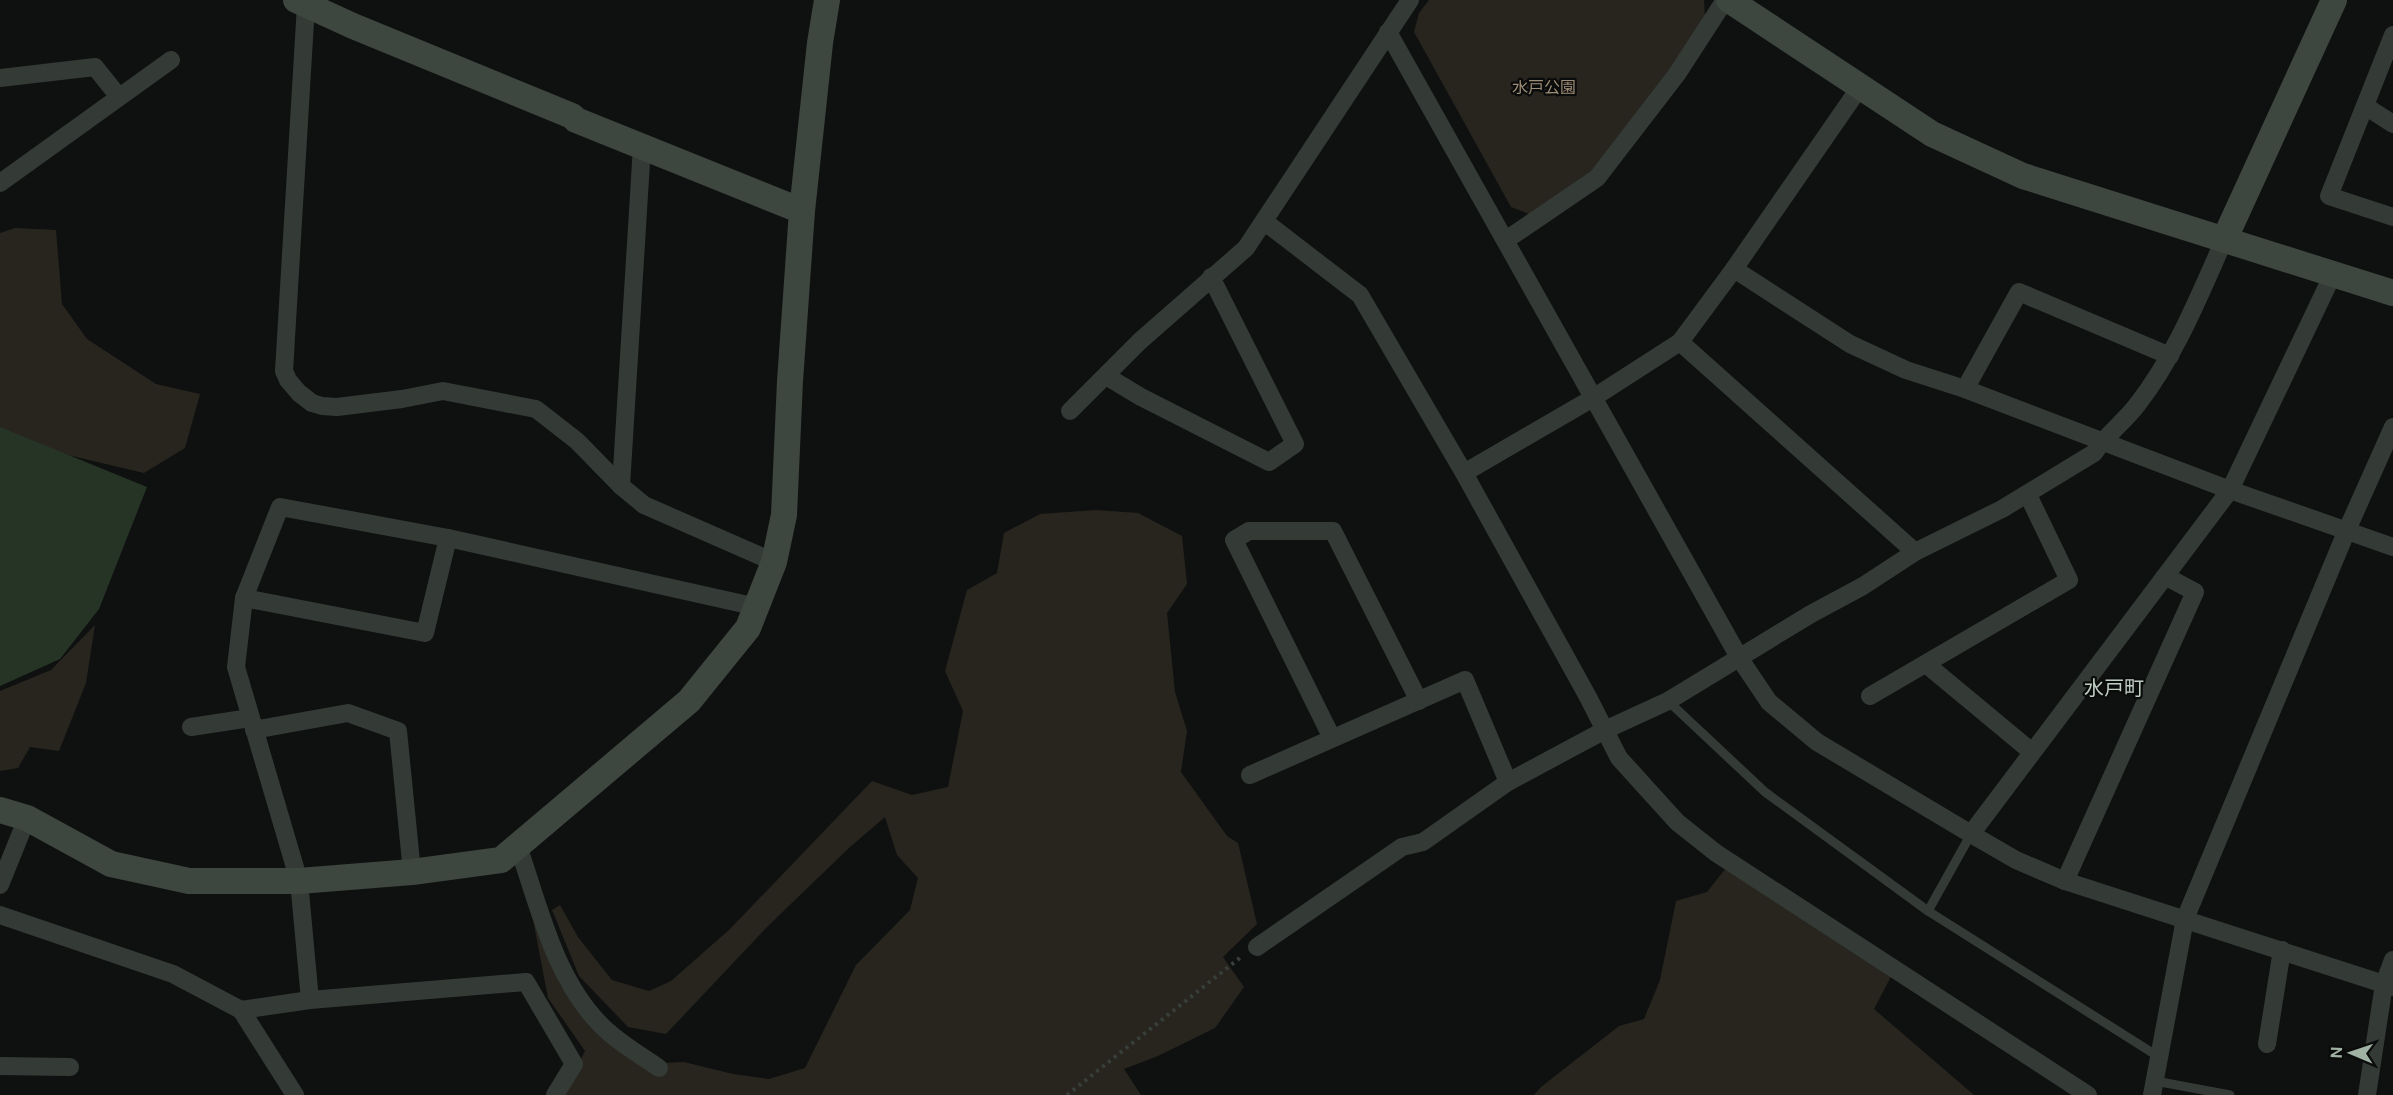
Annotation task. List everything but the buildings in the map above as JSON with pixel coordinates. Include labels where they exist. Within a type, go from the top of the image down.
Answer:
[{"type":"street","points":[[0,810],[27,818],[111,864],[189,881],[299,881],[412,872],[501,860],[689,701],[748,628],[774,562],[784,515],[790,381],[802,211],[820,43],[828,0]]},
{"type":"street","points":[[1070,411],[1211,277],[1246,248],[1410,0]]},
{"type":"street","points":[[1506,240],[1597,178],[1677,74],[1727,0],[1932,134],[2023,176],[2393,292]]},
{"type":"street","points":[[1257,947],[1402,846],[1423,842],[1508,782],[1605,730],[1668,701],[1740,659],[1810,614],[1863,586],[1915,552],[2028,495],[2094,453],[2136,407],[2170,356],[2334,0]]},
{"type":"street","points":[[774,562],[644,505],[621,486],[577,441],[536,409],[443,391],[402,399],[337,407],[322,406],[312,403],[288,380],[284,371],[301,3],[572,116],[576,120],[802,211]]},
{"type":"street","points":[[1389,32],[1740,659],[1770,702],[1817,742],[2016,860],[2065,881],[2389,986]]},
{"type":"street","points":[[2393,35],[2329,196],[2393,217]]},
{"type":"street","points":[[0,183],[171,60]]},
{"type":"street","points":[[0,78],[95,67],[119,97]]},
{"type":"street","points":[[1464,473],[1593,398],[1680,342],[1734,269],[1860,87]]},
{"type":"street","points":[[2365,106],[2393,124]]},
{"type":"street","points":[[621,486],[642,146]]},
{"type":"street","points":[[1265,222],[1360,295],[1464,473],[1619,758],[1645,789],[1677,822],[1716,853],[2088,1095]]},
{"type":"street","points":[[1734,269],[1850,344],[1906,370],[1965,389],[2230,490],[2393,548]]},
{"type":"street","points":[[1971,834],[2230,490],[2333,274]]},
{"type":"street","points":[[1106,376],[1141,397],[1269,462],[1295,444],[1211,277]]},
{"type":"street","points":[[1965,389],[2019,292],[2170,356]]},
{"type":"street","points":[[1680,342],[1915,552]]},
{"type":"street","points":[[2153,1088],[2185,919],[2347,531],[2393,427]]},
{"type":"street","points":[[1870,696],[2069,580],[2028,495]]},
{"type":"street","points":[[310,1000],[299,881],[236,667],[244,598],[280,507],[448,538],[758,607]]},
{"type":"street","points":[[1332,738],[1233,540],[1249,531],[1334,531],[1419,701]]},
{"type":"street","points":[[244,598],[425,633],[448,538]]},
{"type":"street","points":[[2065,881],[2195,592],[2165,576]]},
{"type":"street","points":[[1926,664],[2032,752]]},
{"type":"street","points":[[1250,775],[1465,680],[1508,782]]},
{"type":"street","points":[[191,727],[252,724],[348,713],[398,731],[412,872]]},
{"type":"street","points":[[0,885],[27,818]]},
{"type":"street","points":[[518,846],[560,964],[577,995],[600,1024],[623,1044],[659,1068]]},
{"type":"street","points":[[0,915],[173,974],[241,1010],[295,1095]]},
{"type":"street","points":[[2267,1044],[2282,950]]},
{"type":"street","points":[[2367,1095],[2393,960]]},
{"type":"street","points":[[241,1010],[310,1000],[526,982],[574,1064],[555,1095]]},
{"type":"street","points":[[0,1066],[70,1067]]},
{"type":"lane","points":[[1668,701],[1765,792],[1928,911],[2159,1058]]},
{"type":"lane","points":[[1928,911],[1971,834]]},
{"type":"lane","points":[[2153,1088],[2230,1095]]},
{"type":"path","points":[[1067,1095],[1257,947]]},
{"type":"green space","name":"水戸公園","points":[[1429,0],[1704,0],[1705,17],[1670,69],[1592,171],[1529,214],[1511,207],[1414,32],[1419,13]]},
{"type":"green space","points":[[15,228],[56,230],[62,304],[87,339],[156,384],[200,394],[185,448],[144,473],[0,439],[0,233]]},
{"type":"green space","points":[[1096,510],[1138,513],[1182,536],[1187,584],[1167,613],[1175,692],[1187,731],[1181,772],[1227,836],[1238,843],[1257,924],[1223,957],[1244,987],[1215,1028],[1158,1056],[1124,1069],[1141,1095],[563,1095],[585,1051],[548,998],[531,909],[560,984],[600,1036],[642,1064],[684,1062],[733,1074],[769,1079],[805,1068],[856,965],[910,910],[918,878],[897,855],[885,817],[850,847],[767,927],[666,1034],[628,1027],[579,976],[552,910],[560,905],[578,937],[612,980],[649,991],[671,981],[730,929],[872,781],[912,795],[948,787],[963,711],[945,671],[967,590],[997,573],[1004,533],[1040,514]]},
{"type":"green space","points":[[95,625],[86,683],[59,751],[30,747],[18,768],[0,771],[0,691],[51,670]]},
{"type":"green space","points":[[1734,858],[1895,969],[1874,1009],[1974,1095],[1534,1095],[1619,1026],[1644,1019],[1660,980],[1676,901],[1707,892]]},
{"type":"shaded area","points":[[0,427],[147,487],[99,609],[60,659],[0,686]]},
{"type":"district","name":"水戸町","points":[[2114,688]]}]
